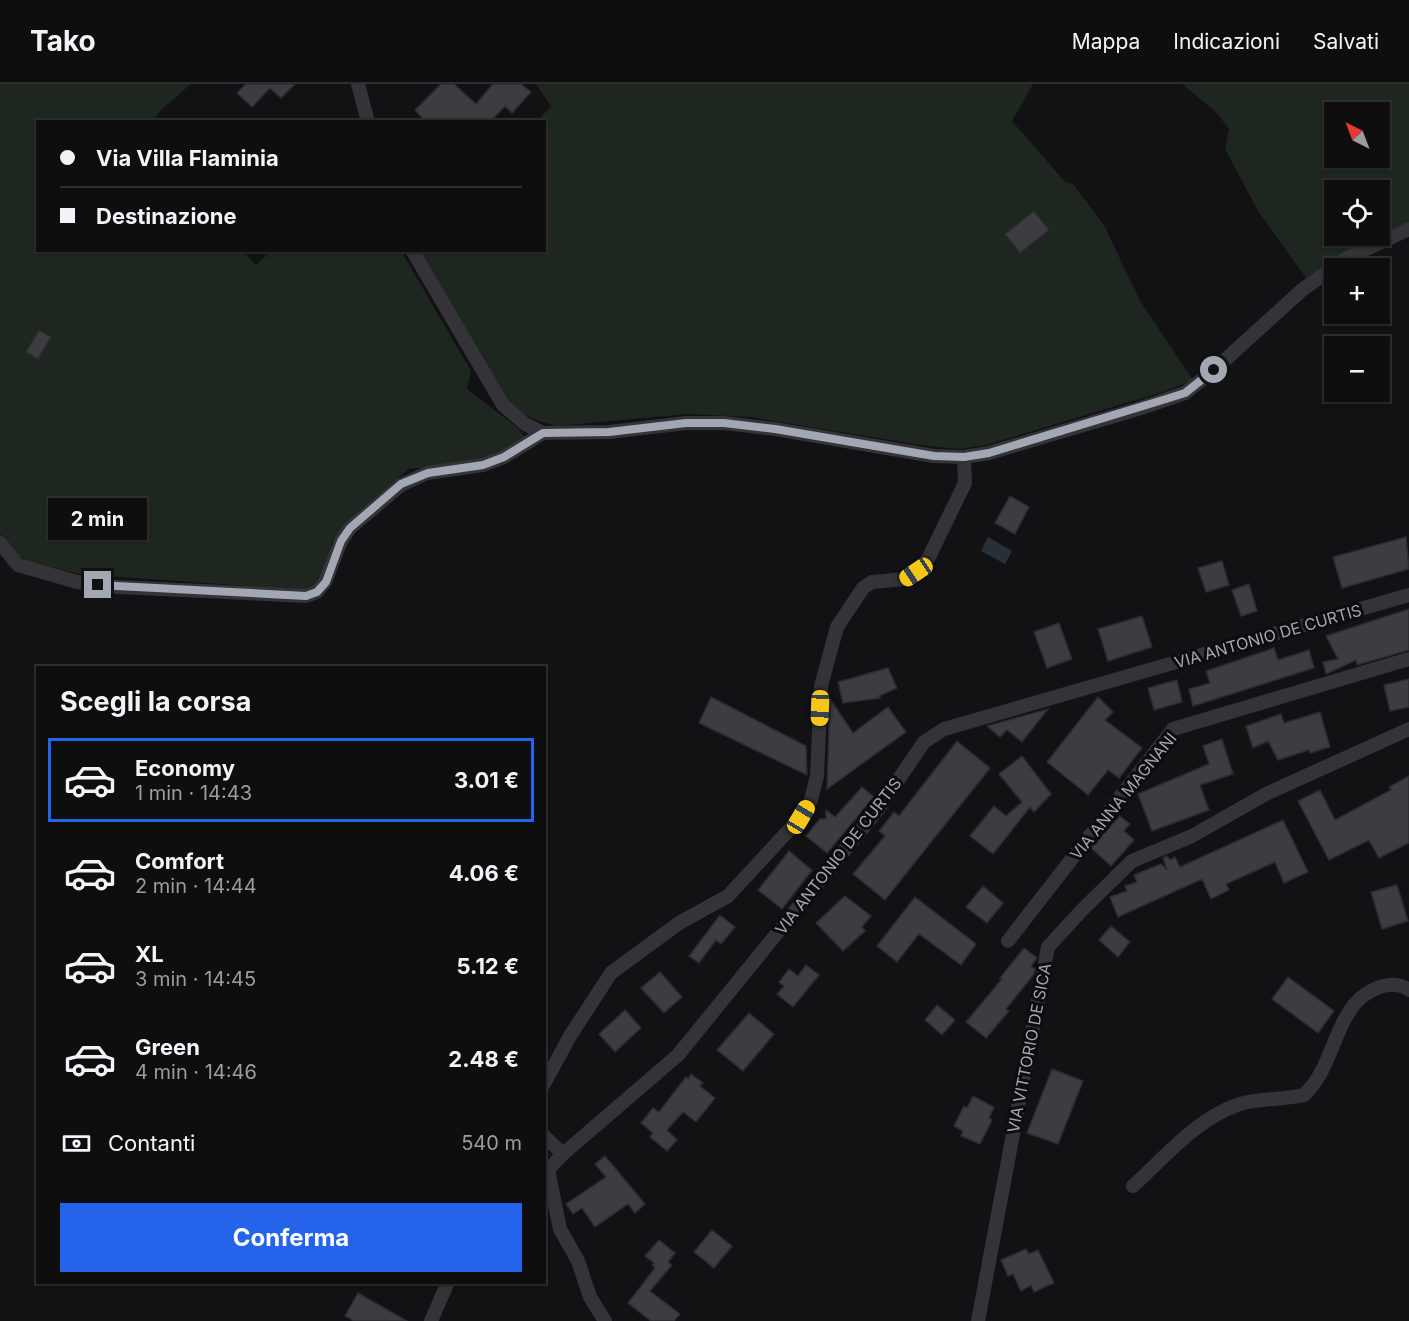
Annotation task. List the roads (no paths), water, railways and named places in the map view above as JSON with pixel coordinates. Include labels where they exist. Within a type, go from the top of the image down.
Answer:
[{"type":"street","points":[[358,84],[367,120]]},
{"type":"street","points":[[413,252],[503,405],[525,424],[543,433],[609,432],[686,423],[724,423],[775,429],[908,452],[964,457],[1000,450],[1185,393],[1214,370],[1302,290],[1345,259],[1409,229]]},
{"type":"street","points":[[0,543],[18,565],[77,582],[118,587],[306,596],[317,592],[326,582],[341,541],[350,528],[401,484],[428,473],[483,465],[504,457],[543,433]]},
{"type":"street","points":[[546,1080],[570,1035],[611,973],[679,923],[728,896],[801,817],[812,800],[817,776],[821,686],[837,627],[863,588],[872,582],[905,579],[927,561],[965,483],[964,457]]},
{"type":"street","name":"VIA ANTONIO DE CURTIS","points":[[546,1172],[563,1154],[678,1055],[879,808],[924,742],[944,729],[1409,595]]},
{"type":"street","name":"VIA ANNA MAGNANI","points":[[1008,941],[1173,729],[1409,659]]},
{"type":"street","name":"VIA VITTORIO DE SICA","points":[[978,1321],[1048,947],[1132,861],[1192,836],[1266,794],[1409,729]]},
{"type":"street","points":[[1133,1186],[1195,1129],[1223,1111],[1249,1102],[1304,1095],[1322,1072],[1349,1011],[1357,1001],[1384,986],[1400,985],[1409,990]]},
{"type":"street","points":[[546,1138],[563,1154]]},
{"type":"street","points":[[546,1172],[560,1229],[578,1261],[590,1297],[605,1321]]},
{"type":"street","points":[[431,1321],[447,1284]]}]
